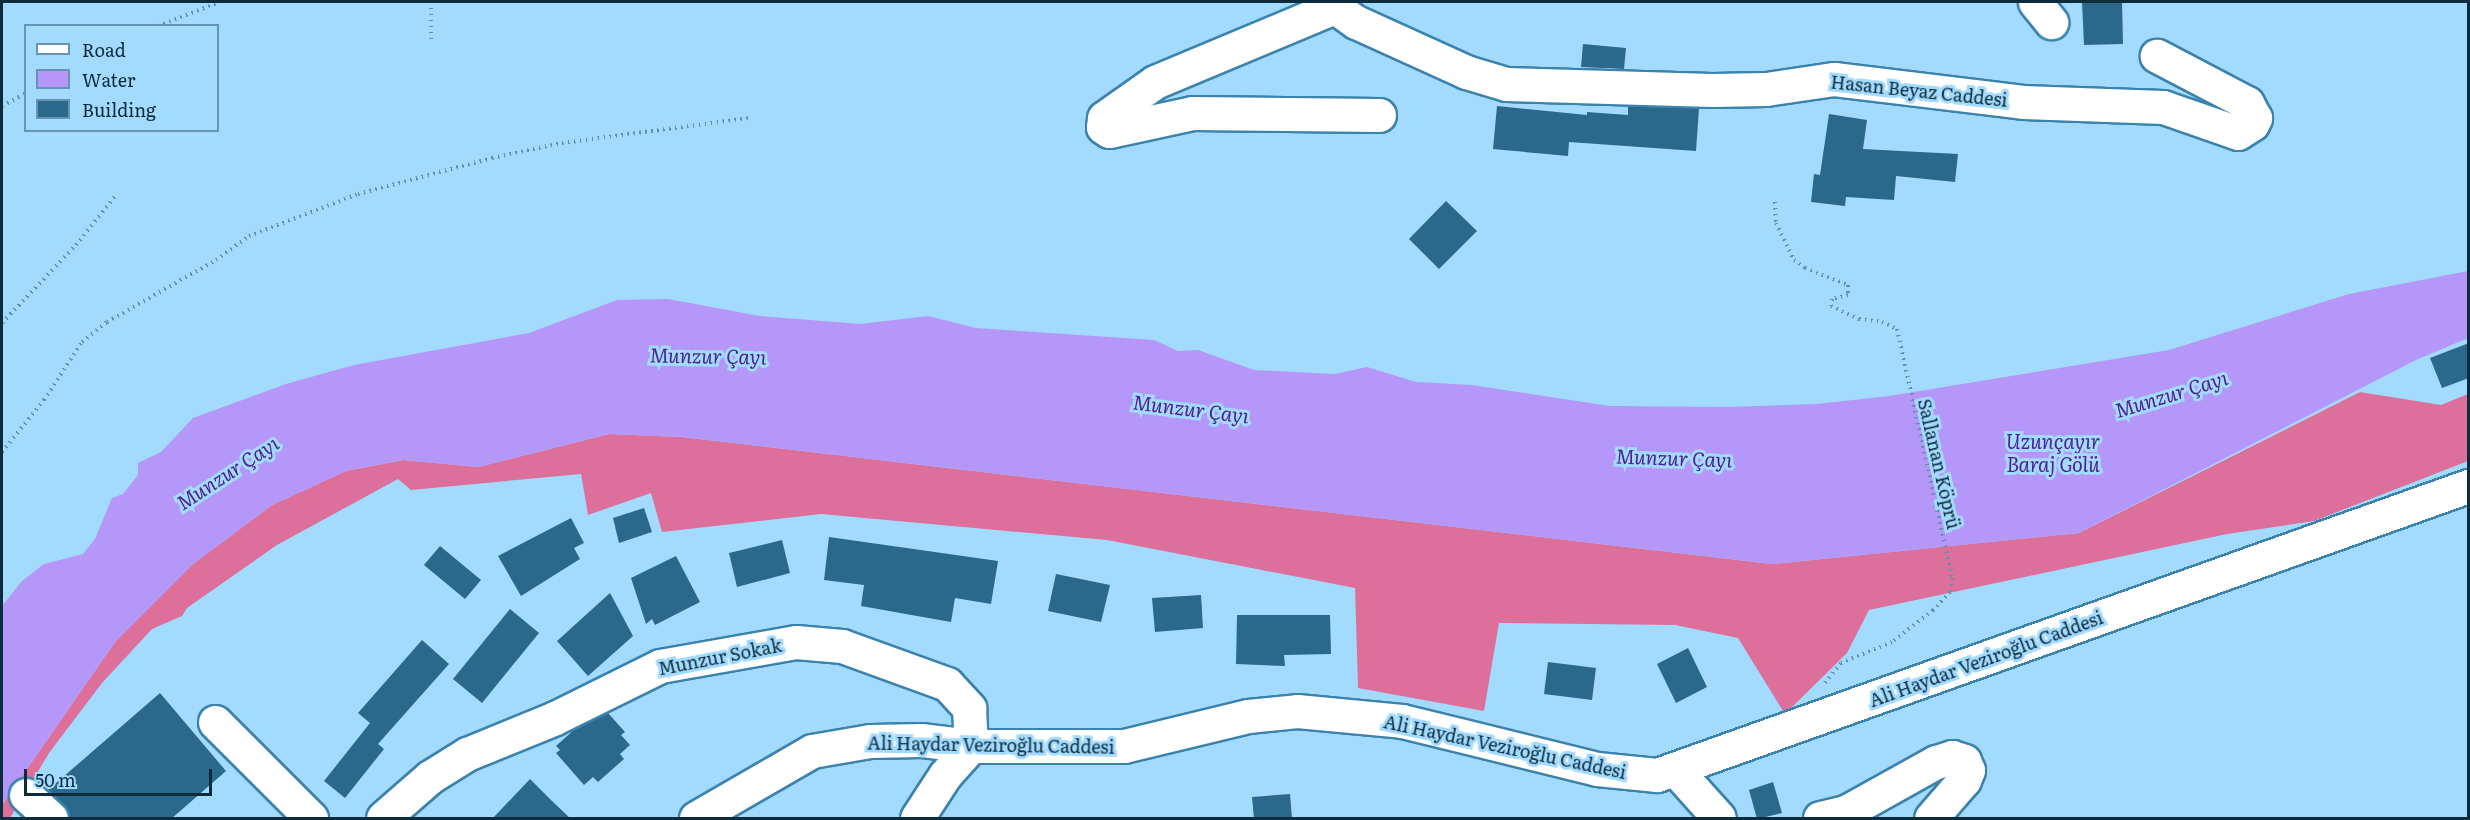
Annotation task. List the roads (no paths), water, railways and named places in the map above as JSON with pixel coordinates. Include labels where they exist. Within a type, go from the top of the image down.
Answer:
[{"type":"street","name":"Hasan Beyaz Caddesi","points":[[1330,5],[1466,72],[1506,84],[1712,90],[1766,89],[1834,79],[2023,102],[2163,107],[2238,133],[2252,124],[2255,118],[2247,103],[2157,56]]},
{"type":"street","points":[[1330,5],[1155,82],[1104,118],[1103,127],[1109,131],[1192,112],[1379,115]]},
{"type":"street","name":"Ali Haydar Veziroğlu Caddesi","points":[[696,819],[812,751],[870,741],[922,740],[971,746],[1124,746],[1248,716],[1306,711],[1402,722],[1630,775],[1676,770],[2469,486]]},
{"type":"street","name":"Munzur Sokak","points":[[383,819],[430,777],[467,754],[555,718],[660,666],[796,642],[843,646],[947,684],[969,708],[971,746]]},
{"type":"street","points":[[215,722],[311,819]]},
{"type":"street","points":[[917,819],[945,775],[971,746]]},
{"type":"street","points":[[1820,819],[1855,808],[1936,762],[1952,757],[1964,761],[1968,770],[1964,780],[1931,819]]},
{"type":"street","points":[[1676,770],[1719,819]]},
{"type":"street","points":[[26,795],[51,819]]},
{"type":"water","name":"Uzunçayır Baraj Gölü","points":[[2468,271],[2468,338],[2416,360],[2079,533],[1772,564],[682,437],[609,434],[478,467],[403,460],[346,471],[272,505],[193,564],[115,642],[2,805],[2,606],[22,581],[44,564],[83,554],[95,539],[112,498],[123,494],[138,475],[138,463],[161,452],[193,418],[286,384],[354,365],[529,333],[617,300],[668,299],[760,316],[860,324],[928,316],[976,328],[1154,340],[1178,351],[1198,350],[1254,370],[1335,374],[1367,367],[1416,382],[1472,385],[1610,406],[1728,407],[1817,404],[1889,396],[2169,350],[2349,294]]},
{"type":"water label","name":"Munzur Çayı","points":[[708,355]]},
{"type":"water label","name":"Munzur Çayı","points":[[2171,393]]},
{"type":"water label","name":"Munzur Çayı","points":[[1191,408]]},
{"type":"water label","name":"Munzur Çayı","points":[[1674,457]]},
{"type":"water label","name":"Munzur Çayı","points":[[227,472]]}]
